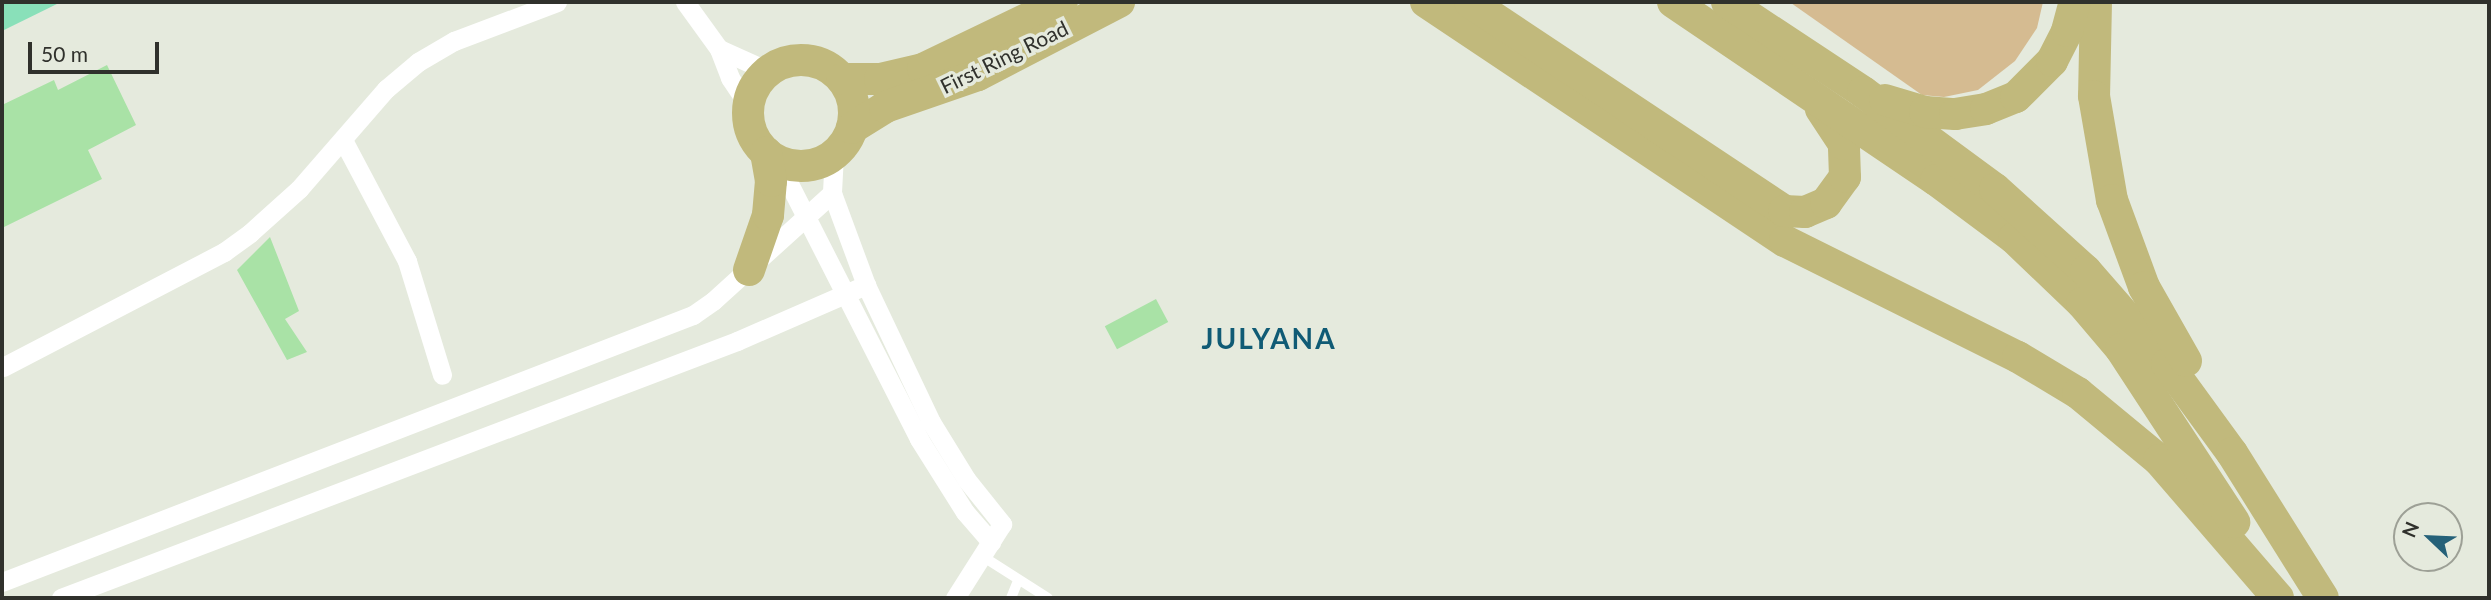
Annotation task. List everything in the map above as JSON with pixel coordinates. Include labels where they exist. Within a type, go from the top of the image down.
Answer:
[{"type":"main road","points":[[1002,32],[1026,2]]},
{"type":"main road","points":[[842,79],[880,79],[923,69],[1062,2]]},
{"type":"main road","name":"First Ring Road","points":[[843,141],[885,107],[978,75],[1119,2]]},
{"type":"main road","points":[[1426,2],[1785,241],[2018,357],[2078,393],[2159,460],[2280,598]]},
{"type":"main road","points":[[1470,2],[1784,211],[1805,212],[1826,203],[1845,177],[1844,144],[1815,99]]},
{"type":"main road","points":[[1673,2],[1970,204],[2082,303],[2155,397],[2280,598]]},
{"type":"main road","points":[[1727,2],[1863,92],[1994,189],[2086,271],[2167,364],[2232,453],[2323,598]]},
{"type":"main road","points":[[1863,92],[1940,114],[1971,112],[2001,104],[2029,86],[2052,61],[2067,31],[2075,2]]},
{"type":"main road","points":[[2096,2],[2094,96],[2115,212],[2144,287],[2206,397],[2232,453]]},
{"type":"main road","points":[[807,60],[826,66],[842,79],[852,97],[843,141],[807,165],[772,156],[752,131],[749,106],[755,87],[768,71],[786,62],[807,60]]},
{"type":"main road","points":[[749,270],[768,215],[772,156]]},
{"type":"street","points":[[3,367],[224,252],[284,205],[386,89],[418,62],[454,41],[557,2]]},
{"type":"street","points":[[685,2],[719,49],[730,78],[749,106]]},
{"type":"street","points":[[719,49],[768,71]]},
{"type":"street","points":[[342,140],[407,261],[442,375]]},
{"type":"street","points":[[843,141],[832,194],[866,285],[931,422],[1002,524],[955,598]]},
{"type":"street","points":[[772,156],[808,214],[919,439],[987,549]]},
{"type":"street","points":[[2,582],[670,325],[713,302],[832,194]]},
{"type":"street","points":[[61,598],[737,341],[866,285]]},
{"type":"lane","points":[[987,549],[1018,581],[1048,598]]},
{"type":"lane","points":[[1011,598],[1018,581]]},
{"type":"shaded area","points":[[2,2],[61,2],[2,31]]},
{"type":"shaded area","points":[[2043,2],[2037,28],[2015,61],[1978,90],[1944,97],[1922,95],[1791,3]]},
{"type":"building","points":[[107,65],[136,125],[88,150],[102,179],[2,228],[2,105],[54,80],[58,90]]},
{"type":"building","points":[[270,237],[299,311],[285,319],[307,352],[287,360],[237,270]]},
{"type":"building","points":[[1156,299],[1168,322],[1117,349],[1105,326]]},
{"type":"district","name":"JULYANA","points":[[1269,338]]}]
